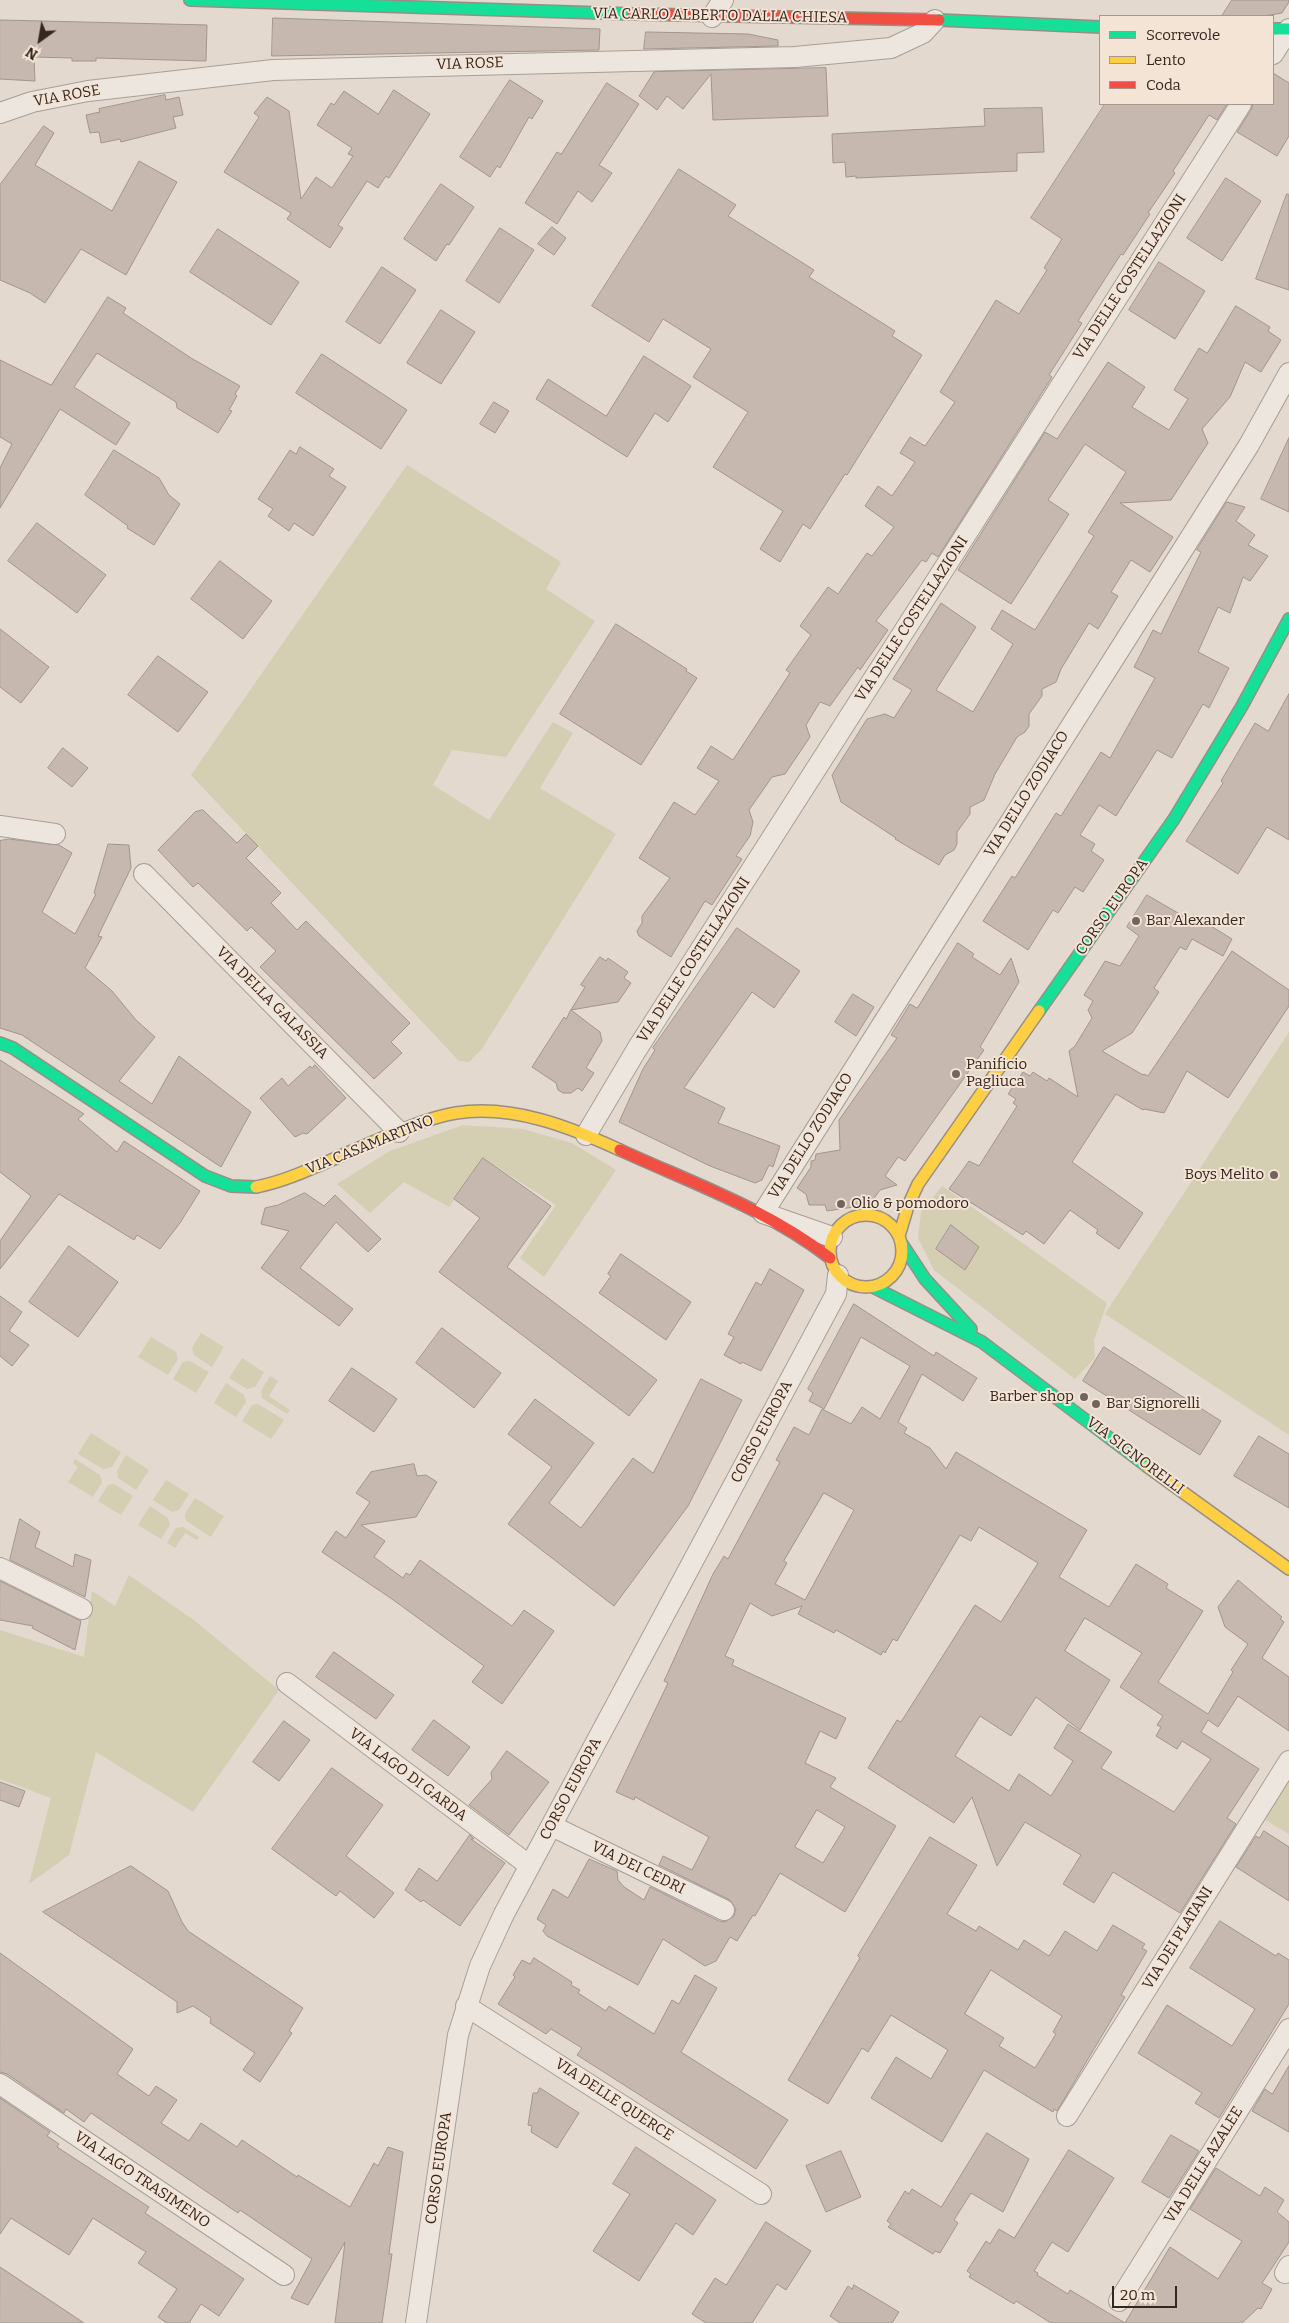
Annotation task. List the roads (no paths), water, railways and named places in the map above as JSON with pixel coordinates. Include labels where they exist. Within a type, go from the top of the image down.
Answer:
[{"type":"main road","name":"VIA CARLO ALBERTO DALLA CHIESA","points":[[190,0],[491,5],[712,17],[935,20],[1099,28]]},
{"type":"main road","points":[[1274,29],[1289,29]]},
{"type":"main road","name":"CORSO EUROPA","points":[[900,1240],[908,1206],[918,1184],[1174,819],[1242,706],[1289,619]]},
{"type":"main road","name":"VIA CASAMARTINO","points":[[0,1043],[13,1048],[200,1173],[224,1185],[242,1188],[272,1183],[399,1132],[460,1112],[486,1110],[518,1114],[549,1122],[586,1135],[763,1213],[801,1236],[846,1280]]},
{"type":"main road","name":"CORSO EUROPA","points":[[877,1217],[892,1208],[918,1184]]},
{"type":"main road","points":[[867,1215],[877,1217],[890,1224],[900,1240],[902,1259],[896,1272],[886,1282],[846,1280],[829,1247],[832,1237],[846,1220],[867,1215]]},
{"type":"main road","name":"VIA SIGNORELLI","points":[[900,1240],[925,1279],[982,1342],[1184,1494],[1289,1569]]},
{"type":"main road","name":"VIA SIGNORELLI","points":[[846,1280],[982,1342]]},
{"type":"street","points":[[712,17],[723,0]]},
{"type":"street","name":"VIA ROSE","points":[[0,113],[32,102],[88,91],[272,70],[795,57],[891,48],[923,33],[935,20]]},
{"type":"street","points":[[1274,52],[1289,29]]},
{"type":"street","name":"VIA DELLE COSTELLAZIONI","points":[[586,1135],[637,1049],[1240,105]]},
{"type":"street","name":"VIA DELLO ZODIACO","points":[[763,1213],[1249,445],[1289,373]]},
{"type":"street","points":[[0,826],[54,834]]},
{"type":"street","name":"VIA DELLA GALASSIA","points":[[144,874],[399,1132]]},
{"type":"street","name":"VIA CASAMARTINO","points":[[763,1213],[832,1237]]},
{"type":"street","name":"CORSO EUROPA","points":[[416,2323],[458,2036],[480,1966],[530,1866],[846,1280]]},
{"type":"street","points":[[0,1568],[82,1609]]},
{"type":"street","name":"VIA LAGO DI GARDA","points":[[287,1683],[530,1866]]},
{"type":"street","name":"VIA DEI PLATANI","points":[[1067,2116],[1289,1760]]},
{"type":"street","name":"VIA DEI CEDRI","points":[[552,1826],[724,1910]]},
{"type":"street","name":"VIA DELLE QUERCE","points":[[466,2006],[761,2194]]},
{"type":"street","name":"VIA DELLE AZALEE","points":[[1119,2301],[1289,2029]]},
{"type":"street","name":"VIA LAGO TRASIMENO","points":[[0,2084],[284,2275]]},
{"type":"place","name":"Bar Alexander","points":[[1136,921]]},
{"type":"place","name":"Panificio Pagliuca","points":[[956,1074]]},
{"type":"place","name":"Boys Melito","points":[[1274,1175]]},
{"type":"place","name":"Olio & pomodoro","points":[[841,1204]]},
{"type":"place","name":"Barber shop","points":[[1084,1397]]},
{"type":"place","name":"Bar Signorelli","points":[[1096,1404]]}]
